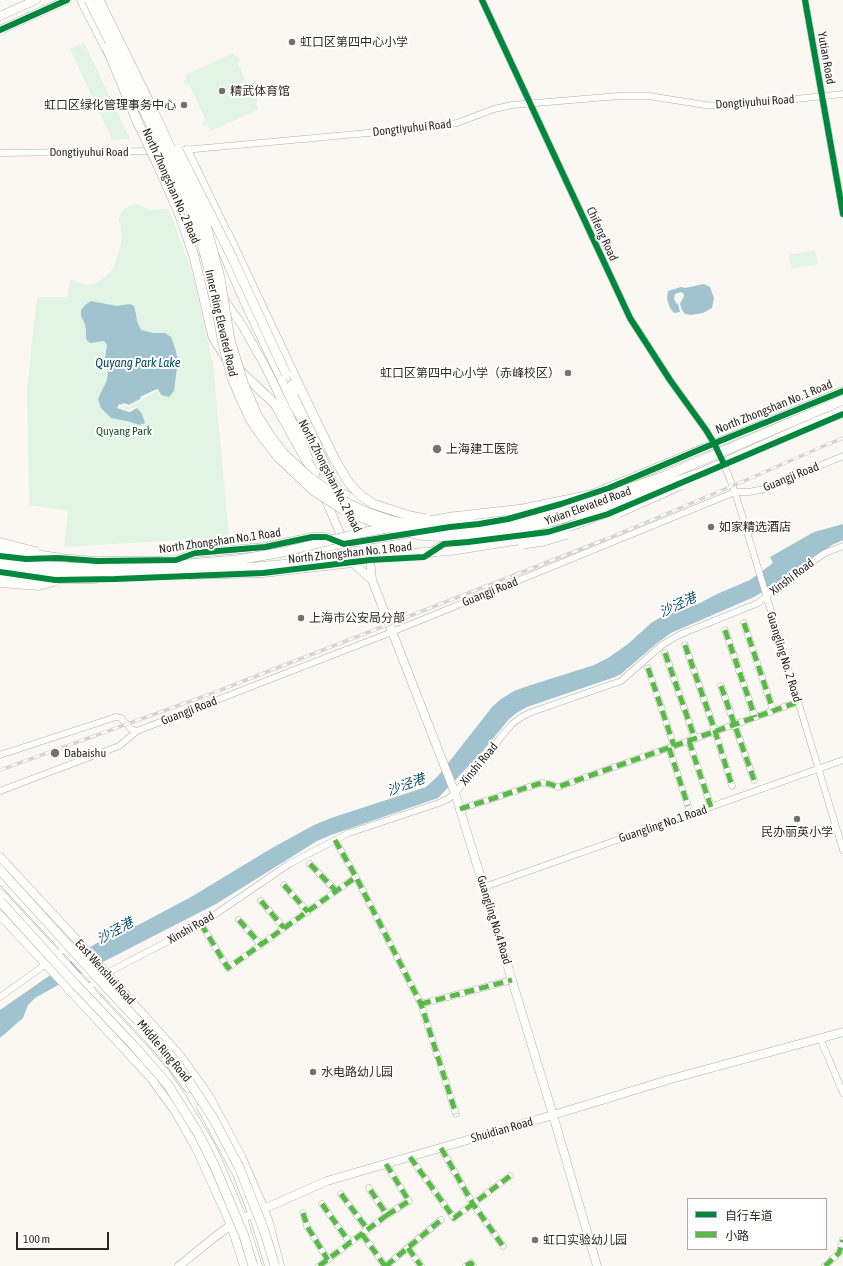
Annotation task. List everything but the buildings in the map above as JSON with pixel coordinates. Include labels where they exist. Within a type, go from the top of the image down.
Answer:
[{"type":"highway","points":[[88,0],[137,121],[179,213],[193,253],[213,337],[225,357],[275,404],[314,474]]},
{"type":"highway","name":"Inner Ring Elevated Road","points":[[88,0],[158,139],[197,225],[210,274],[223,344],[232,378],[250,418],[262,438],[278,458],[314,491],[342,509],[393,529],[426,536],[466,537],[502,533],[547,523],[613,503],[700,473],[843,409]]},
{"type":"highway","name":"Inner Ring Elevated Road","points":[[100,0],[206,225],[220,278],[230,340],[244,385],[257,415],[283,452],[309,477],[343,501],[369,513],[419,527],[448,530],[476,528],[568,509],[657,478],[843,399]]},
{"type":"highway","points":[[138,80],[186,164],[305,412],[316,446]]},
{"type":"highway","points":[[227,233],[335,460],[349,484],[373,504],[410,516],[442,522],[469,523],[507,521]]},
{"type":"highway","name":"Yixian Elevated Road","points":[[0,560],[68,567],[151,567],[237,560],[283,552],[360,533],[452,517],[523,509],[551,504],[609,492],[790,418],[843,399]]},
{"type":"highway","points":[[424,557],[544,541],[605,519],[723,466],[741,455]]},
{"type":"highway","name":"Yixian Elevated Road","points":[[0,567],[37,572],[106,576],[243,568],[454,550],[517,540],[563,529],[674,486],[700,473]]},
{"type":"highway","points":[[0,549],[58,558]]},
{"type":"highway","points":[[0,578],[58,580]]},
{"type":"highway","name":"Middle Ring Road","points":[[0,870],[106,988],[178,1065],[213,1118],[239,1167],[264,1230],[275,1266]]},
{"type":"highway","name":"Middle Ring Road","points":[[0,901],[168,1085],[198,1133],[215,1167],[244,1236],[253,1266]]},
{"type":"main road","points":[[0,16],[36,0]]},
{"type":"main road","points":[[0,30],[67,0]]},
{"type":"main road","name":"North Zhongshan No. 2 Road","points":[[81,0],[157,151],[190,222],[207,273],[242,324],[262,360],[297,431],[314,474],[349,553],[351,563]]},
{"type":"main road","name":"North Zhongshan No. 2 Road","points":[[100,0],[202,206],[295,408],[316,446],[362,541],[370,560],[372,580]]},
{"type":"main road","points":[[187,150],[227,233]]},
{"type":"main road","points":[[202,206],[209,217],[227,233]]},
{"type":"main road","name":"North Zhongshan No. 1 Road","points":[[176,560],[187,562],[255,560],[450,527],[507,521],[588,496],[843,391]]},
{"type":"main road","name":"North Zhongshan No. 1 Road","points":[[0,572],[58,580],[263,573],[370,560],[424,557],[444,544],[548,532],[600,516],[843,414]]},
{"type":"main road","points":[[339,492],[378,512],[412,522],[429,524],[484,518],[507,521]]},
{"type":"main road","name":"North Zhongshan No.1 Road","points":[[0,556],[26,559],[58,558],[97,561],[176,560],[195,553],[265,547],[312,537],[326,537],[344,544]]},
{"type":"main road","points":[[0,542],[58,558]]},
{"type":"main road","points":[[231,574],[294,560],[349,553],[370,560]]},
{"type":"main road","points":[[324,557],[351,563],[372,580]]},
{"type":"main road","points":[[0,583],[39,586],[58,580]]},
{"type":"main road","name":"Guangling No.4 Road","points":[[372,580],[460,809],[553,1115],[597,1266]]},
{"type":"main road","name":"East Wenshui Road","points":[[0,857],[107,973],[182,1058],[210,1096],[242,1158],[264,1209],[280,1266]]},
{"type":"main road","name":"East Wenshui Road","points":[[0,879],[148,1038],[177,1073],[202,1108],[237,1174],[269,1266]]},
{"type":"main road","name":"East Wenshui Road","points":[[0,892],[164,1071],[210,1144],[243,1219],[258,1266]]},
{"type":"main road","points":[[21,901],[46,907]]},
{"type":"main road","points":[[14,908],[18,934]]},
{"type":"main road","points":[[0,915],[150,1077],[175,1111],[196,1148],[231,1225],[244,1266]]},
{"type":"main road","name":"Shuidian Road","points":[[179,1266],[231,1225],[252,1214],[327,1181],[671,1079],[843,1032]]},
{"type":"main road","points":[[177,1073],[200,1082]]},
{"type":"main road","points":[[158,1088],[183,1099]]},
{"type":"street","name":"Chifeng Road","points":[[482,0],[630,318],[648,347],[714,443],[724,464]]},
{"type":"street","name":"Yutian Road","points":[[805,0],[843,214]]},
{"type":"street","name":"Dongtiyuhui Road","points":[[1,154],[187,150],[445,126],[462,122],[494,109],[512,105],[634,95],[722,106],[843,94]]},
{"type":"street","name":"Guangji Road","points":[[0,792],[119,746],[137,731],[392,632],[735,492],[749,492],[764,489],[843,456]]},
{"type":"street","name":"Guangling No. 2 Road","points":[[724,464],[735,492],[843,850]]},
{"type":"street","name":"Xinshi Road","points":[[74,994],[96,983],[107,973],[201,924],[289,864],[349,833],[448,799],[511,725],[520,718],[529,713],[621,681],[662,645],[679,635],[753,605],[765,594],[825,553],[843,546]]},
{"type":"street","points":[[744,623],[773,710]]},
{"type":"street","points":[[725,630],[755,717]]},
{"type":"street","points":[[685,645],[715,731],[732,786]]},
{"type":"street","points":[[665,653],[711,807]]},
{"type":"street","points":[[648,668],[688,806]]},
{"type":"street","points":[[721,686],[754,780]]},
{"type":"street","points":[[460,809],[541,783],[550,784],[558,788],[798,702]]},
{"type":"street","points":[[0,755],[116,717],[121,718],[132,729],[137,731]]},
{"type":"street","name":"Guangling No.1 Road","points":[[484,887],[843,760]]},
{"type":"street","points":[[336,840],[420,1004],[456,1114]]},
{"type":"street","points":[[310,864],[336,890]]},
{"type":"street","points":[[201,924],[228,968],[356,877]]},
{"type":"street","points":[[284,885],[308,912]]},
{"type":"street","points":[[261,901],[284,928]]},
{"type":"street","points":[[239,920],[261,945]]},
{"type":"street","points":[[0,997],[46,964],[76,939]]},
{"type":"street","points":[[420,1004],[512,980]]},
{"type":"street","points":[[820,1038],[843,1093]]},
{"type":"street","points":[[440,1148],[473,1204],[503,1246]]},
{"type":"street","points":[[410,1157],[454,1218],[510,1176]]},
{"type":"street","points":[[319,1266],[409,1200],[386,1164]]},
{"type":"street","points":[[369,1188],[387,1215]]},
{"type":"street","points":[[341,1194],[386,1266],[441,1220]]},
{"type":"street","points":[[322,1204],[350,1243]]},
{"type":"street","points":[[303,1213],[307,1226],[328,1260]]},
{"type":"street","points":[[825,1266],[838,1253],[842,1245]]},
{"type":"street","points":[[408,1248],[420,1266]]},
{"type":"street","points":[[466,1266],[471,1262],[473,1266]]},
{"type":"green space","points":[[84,42],[130,139],[112,140],[70,49]]},
{"type":"green space","name":"精武体育馆","points":[[233,53],[235,57],[238,56],[240,60],[237,62],[254,98],[256,97],[258,101],[256,103],[259,109],[211,131],[207,125],[204,126],[202,122],[205,119],[189,84],[186,85],[183,81],[187,79],[185,75]]},
{"type":"green space","name":"Quyang Park","points":[[137,204],[150,210],[169,209],[193,275],[213,363],[229,537],[64,547],[68,511],[29,505],[27,388],[37,297],[67,297],[71,279],[78,283],[87,285],[96,283],[104,278],[113,269],[118,254],[122,237],[119,219],[122,211],[129,206]]},
{"type":"green space","points":[[815,250],[818,264],[792,269],[789,255]]},
{"type":"water","points":[[704,284],[710,287],[714,298],[712,308],[703,313],[691,315],[685,314],[680,304],[684,296],[683,293],[680,292],[675,294],[674,299],[678,304],[680,312],[674,313],[670,308],[667,299],[668,291],[681,287],[685,288]]},
{"type":"water","name":"Quyang Park Lake","points":[[91,301],[117,306],[130,304],[134,306],[137,321],[141,330],[153,333],[165,333],[171,337],[178,360],[174,391],[169,397],[161,395],[158,389],[129,405],[123,403],[122,406],[118,405],[118,408],[129,412],[137,408],[142,414],[145,423],[140,425],[111,418],[101,408],[98,399],[107,380],[108,371],[105,358],[107,345],[104,341],[90,343],[86,339],[86,329],[81,316],[81,310]]},
{"type":"water","points":[[843,524],[843,540],[832,545],[754,597],[671,633],[621,674],[527,707],[518,712],[509,719],[483,751],[438,798],[317,841],[216,904],[35,998],[28,1005],[23,1018],[0,1038],[0,1010],[95,944],[140,924],[191,897],[272,848],[314,825],[426,787],[438,776],[492,707],[501,699],[514,691],[594,665],[608,658],[628,644],[651,623],[659,618],[698,604],[750,580],[773,563],[770,557],[814,532]]},
{"type":"pier","points":[[157,389],[162,397],[159,396],[157,391],[130,407],[120,407],[129,410],[138,407],[130,412],[117,408],[119,404],[122,405],[123,403],[129,405],[141,399],[140,397]]},
{"type":"railway","points":[[0,770],[213,693],[609,538],[843,438]]},
{"type":"marked path","points":[[744,623],[773,710]]},
{"type":"marked path","points":[[725,630],[755,717]]},
{"type":"marked path","points":[[685,645],[715,731],[732,786]]},
{"type":"marked path","points":[[665,653],[695,739]]},
{"type":"marked path","points":[[648,668],[674,746]]},
{"type":"marked path","points":[[721,686],[754,780]]},
{"type":"marked path","points":[[460,809],[541,783],[558,787],[798,702]]},
{"type":"marked path","points":[[689,741],[711,807]]},
{"type":"marked path","points":[[669,748],[688,806]]},
{"type":"marked path","points":[[335,840],[356,877],[421,1004],[456,1114]]},
{"type":"marked path","points":[[310,864],[336,891]]},
{"type":"marked path","points":[[201,924],[228,968],[356,877]]},
{"type":"marked path","points":[[284,885],[308,912]]},
{"type":"marked path","points":[[261,901],[284,928]]},
{"type":"marked path","points":[[239,920],[261,945]]},
{"type":"marked path","points":[[421,1004],[512,980]]},
{"type":"marked path","points":[[441,1148],[473,1204],[503,1246]]},
{"type":"marked path","points":[[410,1157],[454,1218],[510,1176]]},
{"type":"marked path","points":[[386,1164],[409,1201],[387,1215]]},
{"type":"marked path","points":[[319,1266],[387,1215],[369,1188]]},
{"type":"marked path","points":[[341,1194],[368,1230]]},
{"type":"marked path","points":[[322,1204],[350,1243]]},
{"type":"marked path","points":[[303,1213],[307,1226],[328,1260]]},
{"type":"marked path","points":[[386,1266],[441,1220]]},
{"type":"marked path","points":[[362,1234],[385,1266]]},
{"type":"marked path","points":[[825,1266],[839,1253],[843,1240]]},
{"type":"marked path","points":[[408,1248],[421,1266]]},
{"type":"marked path","points":[[466,1266],[471,1263],[473,1266]]},
{"type":"cycle path","points":[[0,30],[67,0]]},
{"type":"cycle path","points":[[482,0],[630,318],[670,380],[706,430],[724,464]]},
{"type":"cycle path","points":[[805,0],[843,214]]},
{"type":"cycle path","points":[[0,556],[26,559],[58,558],[97,561],[176,560],[195,553],[265,547],[312,537],[326,537],[344,544],[508,519],[561,504],[609,488],[843,391]]},
{"type":"cycle path","points":[[0,572],[55,580],[115,579],[263,573],[370,560],[424,557],[444,544],[548,532],[608,514],[843,414]]},
{"type":"place","name":"虹口区第四中心小学","points":[[292,42]]},
{"type":"place","name":"精武体育馆","points":[[222,91]]},
{"type":"place","name":"虹口区绿化管理事务中心","points":[[184,105]]},
{"type":"place","name":"虹口区第四中心小学（赤峰校区）","points":[[568,373]]},
{"type":"place","name":"上海建工医院","points":[[437,449]]},
{"type":"place","name":"如家精选酒店","points":[[711,527]]},
{"type":"place","name":"上海市公安局分部","points":[[301,618]]},
{"type":"place","name":"Dabaishu","points":[[55,753]]},
{"type":"place","name":"民办丽英小学","points":[[797,819]]},
{"type":"place","name":"水电路幼儿园","points":[[313,1072]]},
{"type":"place","name":"虹口实验幼儿园","points":[[535,1240]]},
{"type":"water label","name":"沙泾港","points":[[678,605]]},
{"type":"water label","name":"沙泾港","points":[[406,785]]},
{"type":"water label","name":"沙泾港","points":[[115,931]]}]
